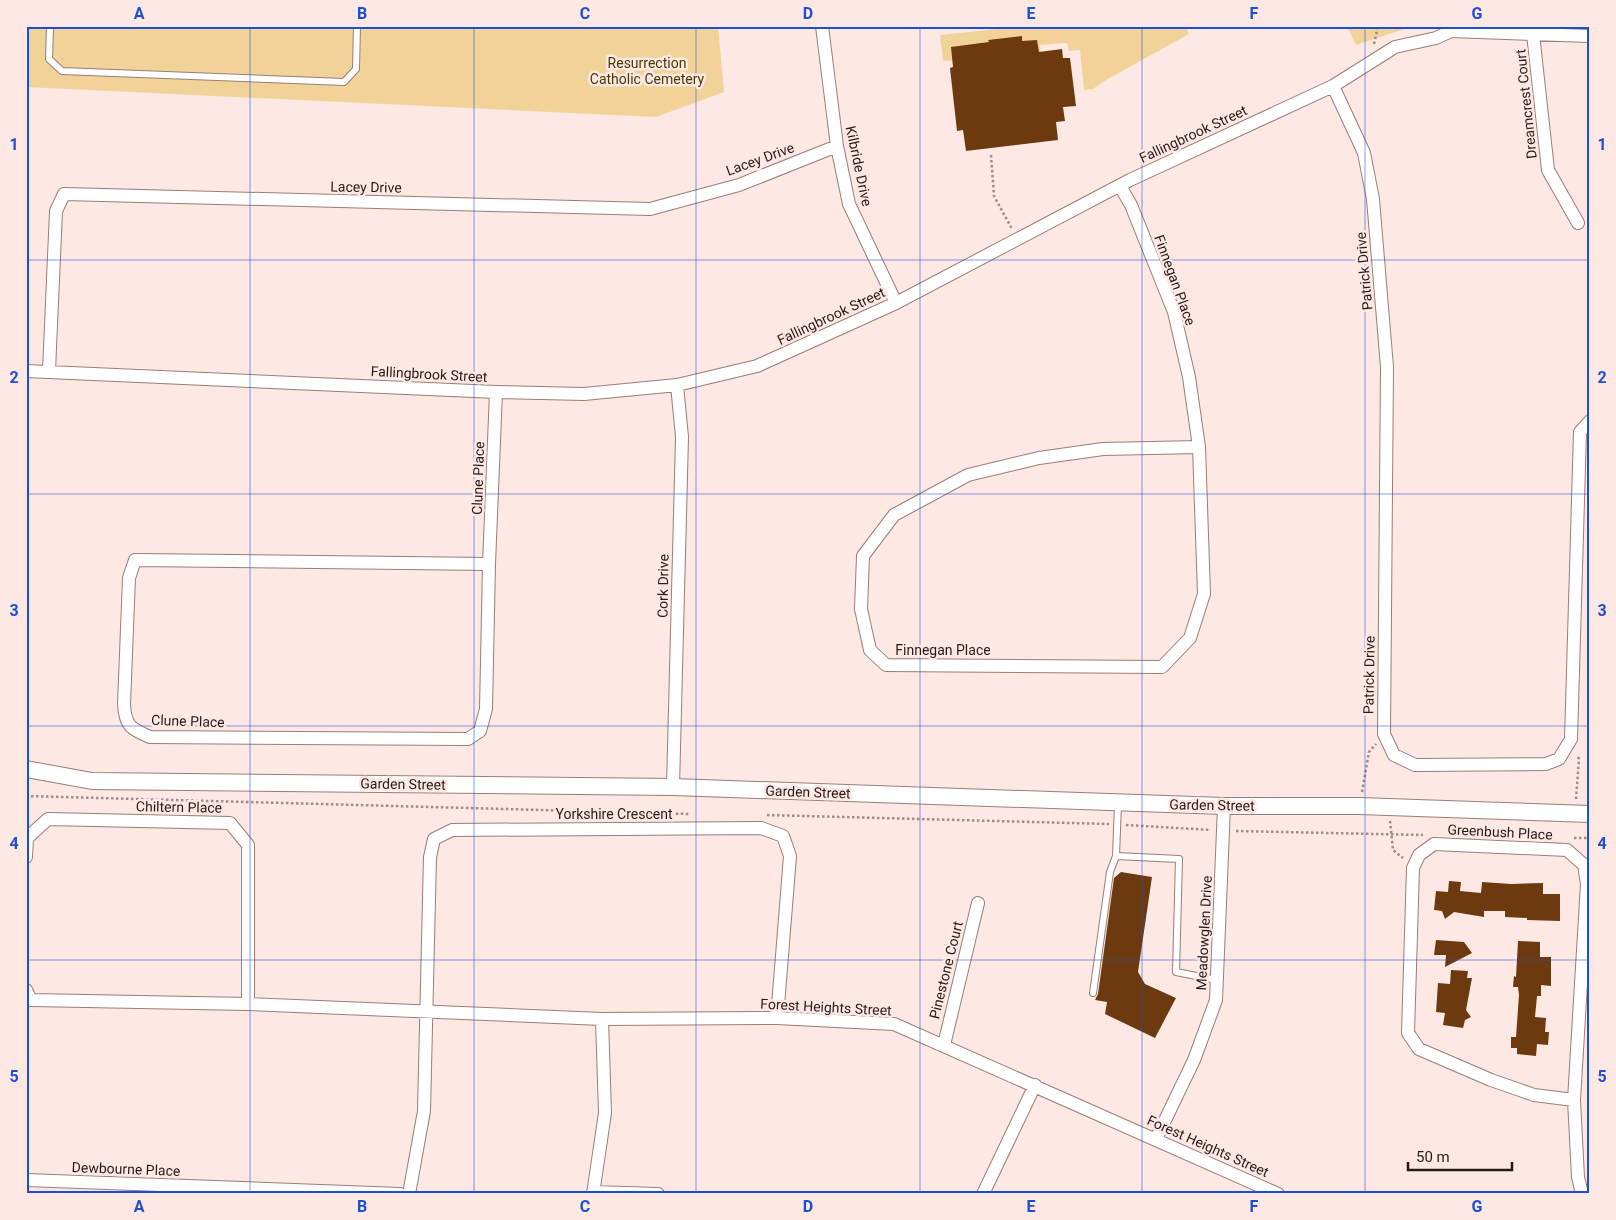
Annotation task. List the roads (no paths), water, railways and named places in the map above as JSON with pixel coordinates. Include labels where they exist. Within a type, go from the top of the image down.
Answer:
[{"type":"street","name":"Kilbride Drive","points":[[822,26],[837,146],[849,204],[896,303]]},
{"type":"street","name":"Fallingbrook Street","points":[[26,371],[496,392],[584,394],[677,385],[757,366],[896,303],[1120,186],[1333,86],[1394,47],[1436,38],[1452,32],[1590,36]]},
{"type":"street","name":"Dreamcrest Court","points":[[1533,34],[1548,170],[1578,223]]},
{"type":"street","name":"Patrick Drive","points":[[1333,86],[1364,153],[1373,199],[1387,357],[1384,734],[1394,755],[1415,765],[1546,764],[1559,759],[1571,740],[1580,432],[1590,421]]},
{"type":"street","name":"Lacey Drive","points":[[49,372],[56,211],[64,194],[650,209],[739,185],[837,146]]},
{"type":"street","name":"Finnegan Place","points":[[1120,186],[1131,205],[1174,312],[1189,377],[1199,447],[1204,594],[1190,638],[1162,667],[886,665],[870,650],[862,609],[864,556],[894,515],[968,476],[1039,458],[1103,449],[1199,447]]},
{"type":"street","name":"Cork Drive","points":[[673,787],[682,437],[677,385]]},
{"type":"street","name":"Clune Place","points":[[489,564],[136,560],[129,578],[125,717],[133,729],[150,737],[468,739],[480,731],[486,709],[489,564],[496,392]]},
{"type":"street","name":"Garden Street","points":[[26,769],[92,781],[673,787],[1118,803],[1224,806],[1359,806],[1582,814]]},
{"type":"street","name":"Meadowglen Drive","points":[[1156,1139],[1194,1060],[1216,1000],[1224,806]]},
{"type":"street","name":"Chiltern Place","points":[[26,857],[28,838],[48,819],[230,823],[248,845],[248,1004]]},
{"type":"street","name":"Yorkshire Crescent","points":[[426,1011],[430,857],[434,839],[452,830],[761,828],[783,836],[790,856],[777,1018]]},
{"type":"street","name":"Greenbush Place","points":[[1574,1100],[1534,1095],[1491,1080],[1419,1050],[1408,1033],[1413,868],[1419,854],[1434,844],[1567,850],[1584,865],[1587,884],[1574,1100],[1578,1177],[1582,1194]]},
{"type":"street","name":"Pinestone Court","points":[[944,1044],[978,903]]},
{"type":"street","points":[[26,990],[31,1000],[248,1004],[426,1011],[424,1112],[409,1194]]},
{"type":"street","name":"Forest Heights Street","points":[[426,1011],[602,1019],[777,1018],[894,1024],[944,1044],[1278,1194]]},
{"type":"street","points":[[602,1019],[605,1113],[593,1193],[658,1194]]},
{"type":"street","points":[[983,1194],[1034,1085]]},
{"type":"street","name":"Dewbourne Place","points":[[26,1180],[224,1190],[400,1194]]},
{"type":"lane","points":[[50,26],[49,59],[62,71],[344,82],[356,70],[357,26]]},
{"type":"lane","points":[[1093,993],[1110,872],[1116,856],[1118,803]]},
{"type":"lane","points":[[1116,856],[1179,859],[1176,972],[1217,980]]},
{"type":"park label","name":"Resurrection Catholic Cemetery","points":[[647,72]]}]
